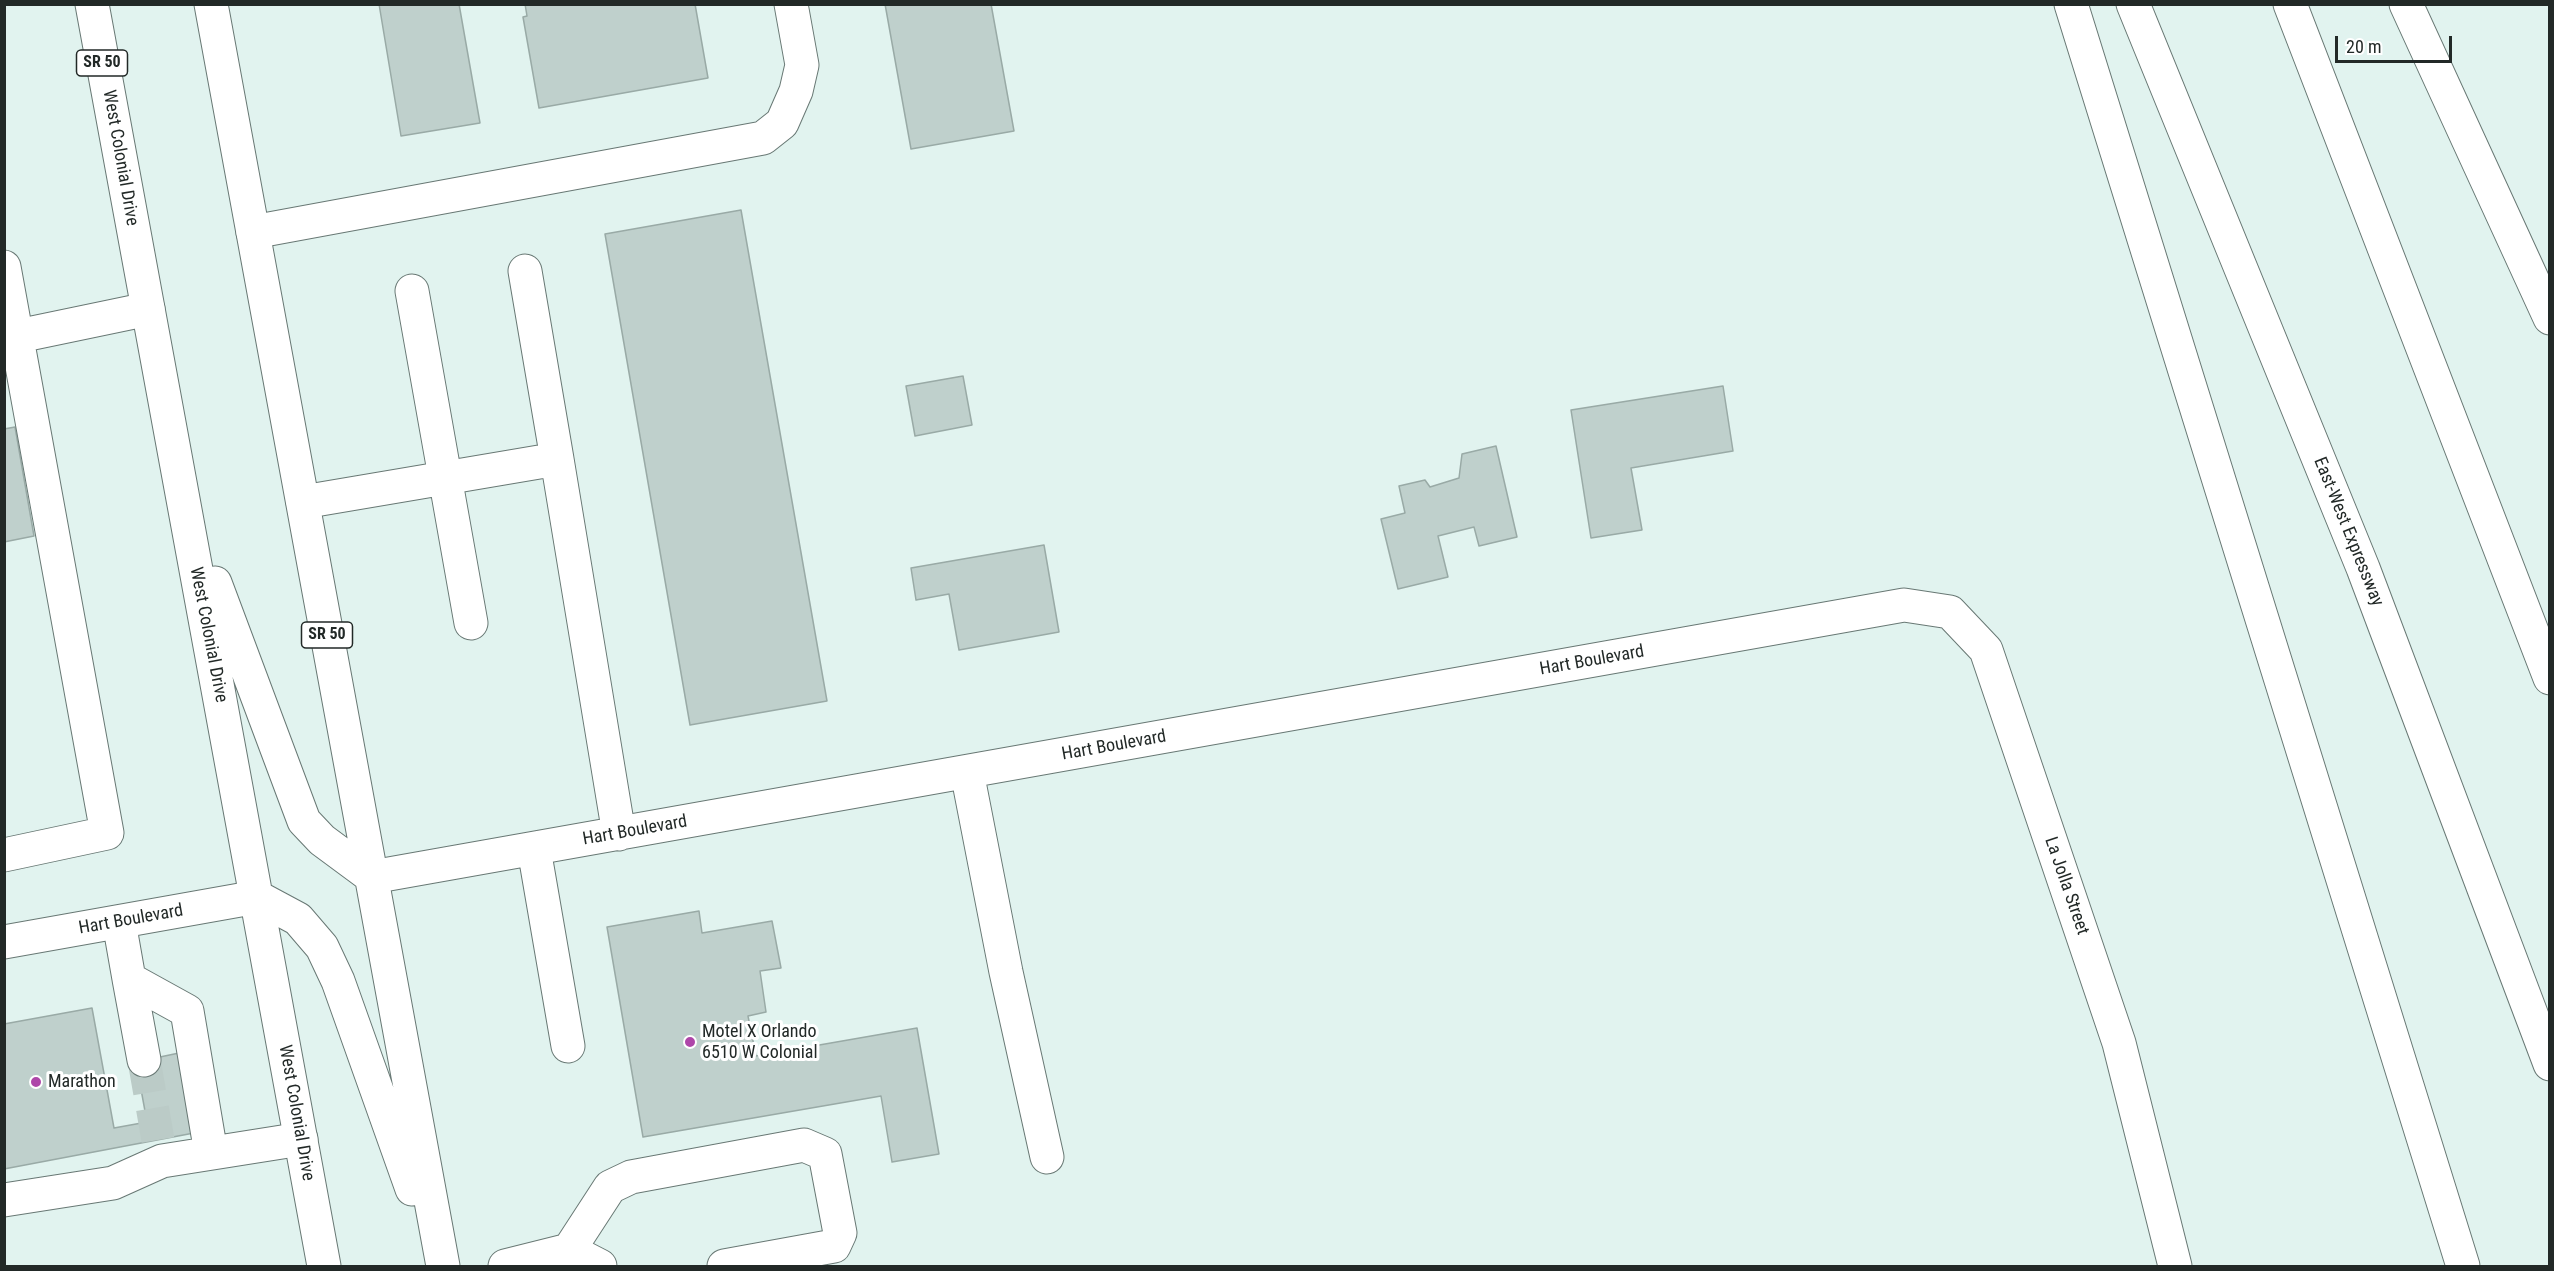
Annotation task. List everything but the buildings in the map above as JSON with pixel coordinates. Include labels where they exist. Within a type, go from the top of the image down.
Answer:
[{"type":"main road","name":"West Colonial Drive","points":[[92,4],[324,1266]]},
{"type":"main road","name":"SR 50","points":[[211,4],[372,877],[441,1266]]},
{"type":"main road","points":[[253,232],[763,138],[782,123],[796,91],[802,65],[791,4]]},
{"type":"main road","points":[[2071,4],[2463,1266]]},
{"type":"main road","name":"East-West Expressway","points":[[2133,4],[2363,568],[2550,1064]]},
{"type":"main road","points":[[2290,4],[2550,678]]},
{"type":"main road","points":[[2406,4],[2550,318]]},
{"type":"main road","points":[[4,267],[11,338],[107,832],[4,855]]},
{"type":"main road","points":[[525,271],[619,834]]},
{"type":"main road","points":[[412,291],[471,622]]},
{"type":"main road","points":[[11,338],[148,309]]},
{"type":"main road","points":[[303,502],[556,459]]},
{"type":"main road","points":[[182,494],[304,821],[322,840],[372,877]]},
{"type":"main road","name":"La Jolla Street","points":[[1856,614],[1904,605],[1950,612],[1986,650],[2119,1043],[2175,1266]]},
{"type":"main road","name":"Hart Boulevard","points":[[372,877],[1856,614]]},
{"type":"main road","points":[[968,772],[1006,972],[1047,1157]]},
{"type":"main road","points":[[534,849],[568,1046]]},
{"type":"main road","points":[[257,897],[298,919],[322,947],[338,981],[441,1266]]},
{"type":"main road","name":"Hart Boulevard","points":[[4,942],[257,897]]},
{"type":"main road","points":[[119,922],[144,1060]]},
{"type":"main road","points":[[129,979],[187,1011],[211,1153]]},
{"type":"main road","points":[[4,1200],[113,1183],[160,1150],[211,1153],[301,1139]]},
{"type":"main road","points":[[569,1250],[610,1187],[631,1177],[804,1145],[825,1154],[840,1233],[834,1246],[724,1266]]},
{"type":"main road","points":[[505,1266],[569,1250],[600,1266]]},
{"type":"tunnel","points":[[144,1060],[158,1140]]},
{"type":"place","name":"Motel X Orlando 6510 W Colonial","points":[[690,1042]]},
{"type":"place","name":"Marathon","points":[[36,1082]]}]
